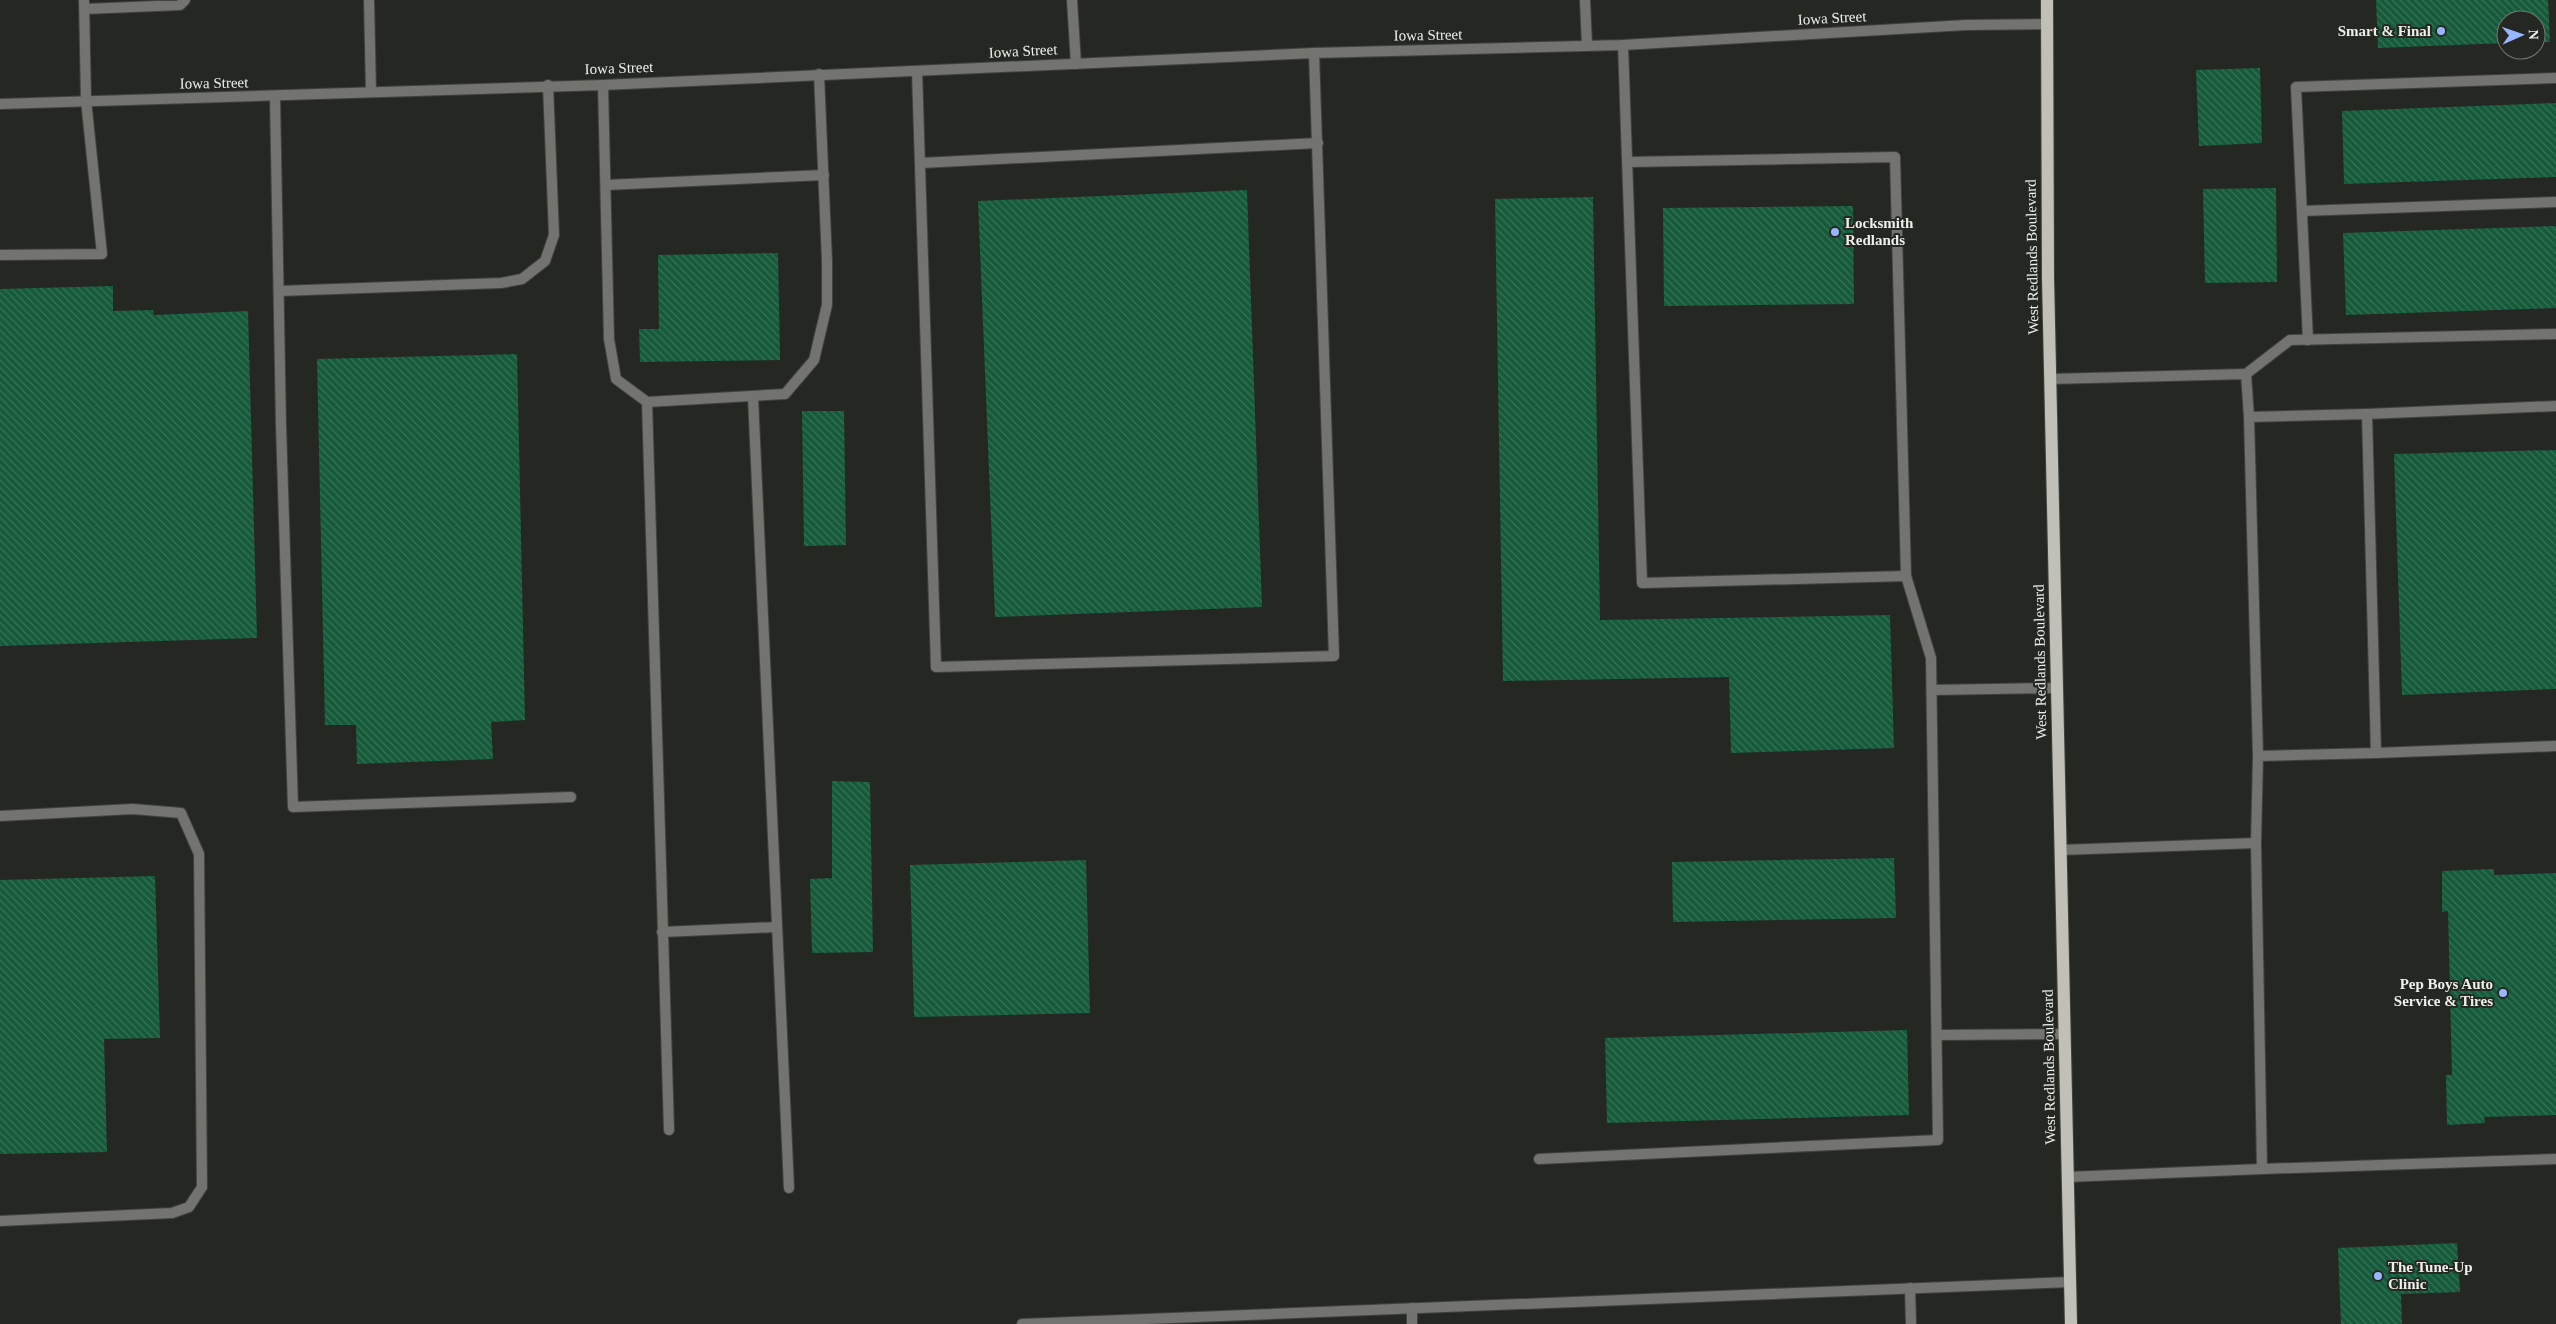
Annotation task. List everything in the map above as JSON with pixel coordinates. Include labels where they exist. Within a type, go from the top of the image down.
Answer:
[{"type":"main road","name":"West Redlands Boulevard","points":[[2047,0],[2050,379],[2070,1324]]},
{"type":"street","points":[[0,255],[102,254],[86,100],[84,5],[180,5],[185,0]]},
{"type":"street","points":[[369,0],[371,91]]},
{"type":"street","points":[[1072,0],[1076,64]]},
{"type":"street","points":[[1584,0],[1587,46]]},
{"type":"street","name":"Iowa Street","points":[[0,104],[603,84],[1314,53],[1623,45],[1966,26],[2048,24]]},
{"type":"street","points":[[1623,45],[1642,583],[1906,576]]},
{"type":"street","points":[[917,71],[936,667],[1334,656],[1314,53]]},
{"type":"street","points":[[603,84],[609,339],[616,379],[647,402],[785,394],[814,360],[827,305],[820,74]]},
{"type":"street","points":[[2308,340],[2296,87],[2556,78]]},
{"type":"street","points":[[279,291],[502,283],[522,279],[545,261],[554,235],[548,85]]},
{"type":"street","points":[[275,96],[294,807],[571,797]]},
{"type":"street","points":[[921,164],[1318,143]]},
{"type":"street","points":[[1539,1159],[1938,1140],[1931,658],[1906,576],[1895,157],[1628,162]]},
{"type":"street","points":[[606,185],[824,175]]},
{"type":"street","points":[[2302,211],[2556,202]]},
{"type":"street","points":[[2050,379],[2246,374],[2290,340],[2556,334]]},
{"type":"street","points":[[2246,374],[2249,417],[2258,756],[2256,843],[2262,1168]]},
{"type":"street","points":[[753,397],[789,1188]]},
{"type":"street","points":[[647,402],[669,1130]]},
{"type":"street","points":[[2249,417],[2556,406]]},
{"type":"street","points":[[2367,414],[2376,753]]},
{"type":"street","points":[[1932,690],[2057,688]]},
{"type":"street","points":[[2258,756],[2556,746]]},
{"type":"street","points":[[0,816],[133,810],[181,813],[199,854],[202,1188],[189,1206],[172,1213],[0,1221]]},
{"type":"street","points":[[2060,850],[2256,843]]},
{"type":"street","points":[[662,932],[777,927]]},
{"type":"street","points":[[1936,1035],[2064,1034]]},
{"type":"street","points":[[2067,1177],[2262,1168],[2556,1159]]},
{"type":"street","points":[[1022,1324],[2070,1282]]},
{"type":"street","points":[[1910,1288],[1911,1324]]},
{"type":"street","points":[[1412,1308],[1412,1324]]},
{"type":"building","name":"Smart & Final","points":[[2376,0],[2548,0],[2550,42],[2546,42],[2546,10],[2496,10],[2496,43],[2378,48]]},
{"type":"building","points":[[2260,68],[2262,143],[2199,146],[2196,70]]},
{"type":"building","points":[[2556,103],[2556,177],[2344,184],[2342,111]]},
{"type":"building","points":[[2276,188],[2277,282],[2205,283],[2203,189]]},
{"type":"building","points":[[1247,190],[1262,607],[995,617],[978,201]]},
{"type":"building","points":[[1593,197],[1600,620],[1890,615],[1894,748],[1731,753],[1729,677],[1503,681],[1495,199]]},
{"type":"building","points":[[1853,206],[1854,304],[1664,306],[1663,208]]},
{"type":"building","points":[[2556,226],[2556,308],[2346,315],[2343,233]]},
{"type":"building","points":[[778,253],[780,360],[640,362],[639,329],[659,329],[658,255]]},
{"type":"building","points":[[113,286],[113,311],[153,310],[154,315],[248,311],[257,638],[0,646],[0,289]]},
{"type":"building","points":[[517,354],[525,720],[491,722],[493,759],[357,764],[356,725],[325,725],[317,359]]},
{"type":"building","points":[[802,411],[844,411],[846,545],[804,546]]},
{"type":"building","points":[[2556,450],[2556,689],[2402,695],[2394,454]]},
{"type":"building","points":[[832,781],[870,782],[873,952],[812,953],[810,879],[832,878]]},
{"type":"building","points":[[1894,858],[1896,918],[1673,922],[1672,862]]},
{"type":"building","points":[[1086,860],[1090,1013],[914,1017],[910,865]]},
{"type":"building","name":"Pep Boys Auto Service & Tires","points":[[2494,869],[2494,875],[2556,873],[2556,1115],[2484,1117],[2485,1123],[2447,1125],[2446,1075],[2452,1075],[2448,911],[2442,912],[2442,871]]},
{"type":"building","points":[[155,876],[160,1038],[104,1039],[107,1152],[0,1154],[0,880]]},
{"type":"building","points":[[1907,1030],[1909,1115],[1607,1123],[1605,1038]]},
{"type":"building","points":[[2457,1243],[2460,1292],[2401,1294],[2402,1324],[2341,1324],[2338,1248]]},
{"type":"place","name":"Smart & Final","points":[[2441,31]]},
{"type":"place","name":"Locksmith Redlands","points":[[1835,232]]},
{"type":"place","name":"Pep Boys Auto Service & Tires","points":[[2503,993]]},
{"type":"place","name":"The Tune-Up Clinic","points":[[2378,1276]]}]
